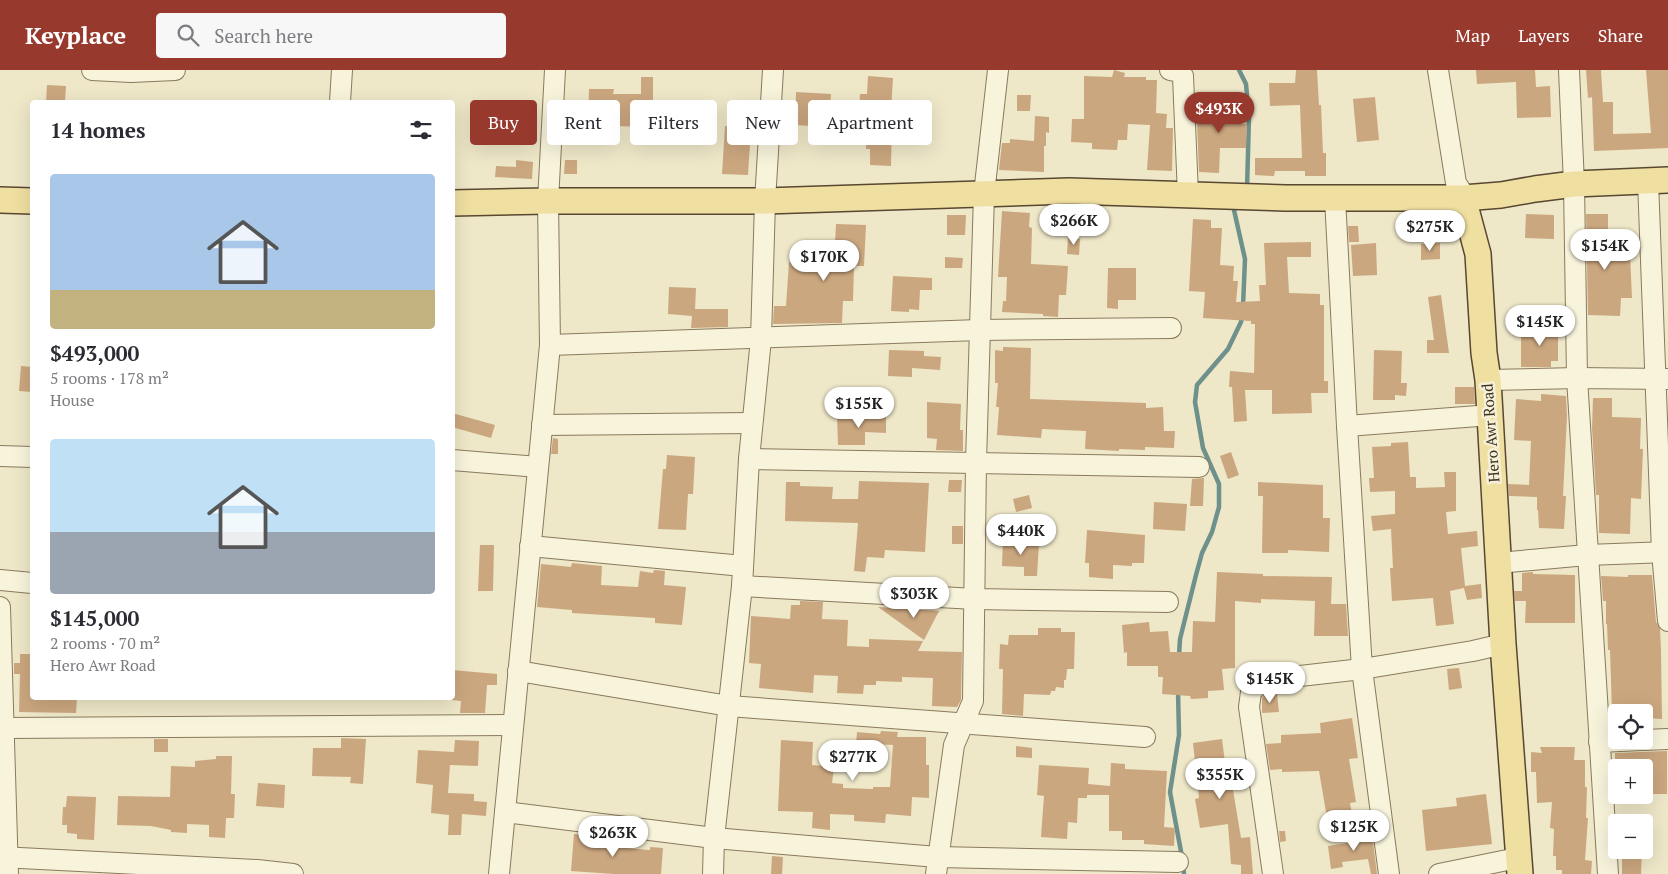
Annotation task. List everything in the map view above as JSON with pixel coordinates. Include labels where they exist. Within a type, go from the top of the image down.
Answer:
[{"type":"main road","points":[[455,203],[548,200],[766,201],[1069,192],[1335,198],[1464,198],[1501,195],[1574,184],[1658,181]]},
{"type":"main road","name":"Hero Awr Road","points":[[1464,198],[1478,254],[1484,353],[1491,415],[1503,644],[1519,866]]},
{"type":"main road","points":[[0,200],[30,200]]},
{"type":"street","points":[[92,70],[175,70]]},
{"type":"street","points":[[340,100],[342,70]]},
{"type":"street","points":[[499,874],[550,346],[548,200],[554,70]]},
{"type":"street","points":[[713,874],[714,838],[742,586],[748,458],[761,339],[772,70]]},
{"type":"street","points":[[936,865],[954,745],[973,701],[976,462],[984,194],[998,70]]},
{"type":"street","points":[[1170,70],[1180,72],[1182,76],[1188,195]]},
{"type":"street","points":[[1438,70],[1456,182],[1464,198]]},
{"type":"street","points":[[1569,70],[1574,184],[1577,378],[1608,874]]},
{"type":"street","points":[[1658,181],[1668,621]]},
{"type":"street","points":[[1335,198],[1362,669],[1389,874]]},
{"type":"street","points":[[550,346],[980,330],[1171,328]]},
{"type":"street","points":[[1488,380],[1662,379]]},
{"type":"street","points":[[1347,426],[1491,415]]},
{"type":"street","points":[[542,425],[752,423]]},
{"type":"street","points":[[0,456],[30,457]]},
{"type":"street","points":[[748,458],[1199,467]]},
{"type":"street","points":[[455,460],[538,466]]},
{"type":"street","points":[[530,546],[743,566]]},
{"type":"street","points":[[1498,562],[1587,555],[1665,552]]},
{"type":"street","points":[[0,580],[30,583]]},
{"type":"street","points":[[742,586],[975,599],[1168,602]]},
{"type":"street","points":[[0,607],[4,728],[5,862],[248,870],[294,874]]},
{"type":"street","points":[[1273,874],[1249,707],[1251,692],[1264,680],[1362,669],[1473,651],[1503,644]]},
{"type":"street","points":[[518,671],[729,706],[1145,737]]},
{"type":"street","points":[[4,728],[513,724]]},
{"type":"street","points":[[1653,740],[1668,739]]},
{"type":"street","points":[[1599,742],[1608,742]]},
{"type":"street","points":[[505,812],[936,865],[1178,862]]},
{"type":"street","points":[[1439,874],[1519,866]]},
{"type":"building","points":[[1114,70],[1125,73],[1124,77],[1146,77],[1146,80],[1157,80],[1156,113],[1167,114],[1166,128],[1173,128],[1172,171],[1147,170],[1150,125],[1128,124],[1127,140],[1118,140],[1117,150],[1092,149],[1092,143],[1071,142],[1072,119],[1084,119],[1084,76],[1112,77]]},
{"type":"building","points":[[1296,70],[1317,70],[1323,153],[1326,153],[1326,176],[1305,176],[1305,171],[1275,171],[1274,176],[1255,175],[1255,158],[1302,158],[1300,105],[1270,106],[1269,83],[1295,83]]},
{"type":"building","points":[[1476,70],[1535,70],[1536,87],[1550,86],[1551,117],[1517,118],[1516,82],[1477,84]]},
{"type":"building","points":[[1586,70],[1601,70],[1603,102],[1613,102],[1613,134],[1651,133],[1646,70],[1668,70],[1668,148],[1594,151],[1592,97],[1588,98]]},
{"type":"building","points":[[868,76],[893,78],[892,100],[860,100],[860,94],[867,94]]},
{"type":"building","points":[[641,77],[653,77],[653,100],[630,100],[630,126],[620,126],[620,100],[589,100],[589,89],[614,89],[613,94],[641,94]]},
{"type":"building","points":[[47,85],[66,86],[65,100],[46,100]]},
{"type":"building","points":[[796,92],[831,94],[831,100],[808,100],[808,126],[798,125],[798,100],[796,100]]},
{"type":"building","points":[[1017,95],[1031,95],[1030,111],[1017,111]]},
{"type":"building","points":[[1375,97],[1379,140],[1357,142],[1353,99]]},
{"type":"building","points":[[1201,101],[1218,101],[1217,106],[1242,107],[1241,124],[1247,124],[1246,148],[1220,148],[1219,173],[1199,172],[1197,121],[1200,122]]},
{"type":"building","points":[[1035,116],[1049,117],[1049,133],[1046,132],[1046,146],[1044,146],[1044,172],[999,170],[1002,143],[1010,143],[1010,139],[1034,141]]},
{"type":"building","points":[[725,126],[727,126],[727,145],[750,145],[748,175],[722,174]]},
{"type":"building","points":[[866,145],[891,145],[891,166],[870,165],[870,149],[866,149]]},
{"type":"building","points":[[516,160],[533,162],[532,179],[495,177],[496,166],[516,167]]},
{"type":"building","points":[[565,160],[577,160],[577,174],[564,174]]},
{"type":"building","points":[[1002,211],[1030,213],[1029,227],[1032,228],[1031,264],[1068,266],[1066,295],[1059,295],[1058,317],[1043,316],[1043,314],[1002,312],[1003,301],[1006,301],[1007,277],[998,277]]},
{"type":"building","points":[[1526,214],[1554,215],[1554,239],[1525,238]]},
{"type":"building","points":[[1586,214],[1608,214],[1608,255],[1630,255],[1632,298],[1621,298],[1620,316],[1588,315]]},
{"type":"building","points":[[947,215],[966,215],[965,235],[947,235]]},
{"type":"building","points":[[1193,219],[1211,220],[1211,228],[1222,228],[1220,265],[1234,266],[1233,281],[1238,281],[1236,302],[1260,301],[1259,285],[1266,285],[1264,243],[1311,242],[1311,257],[1287,257],[1289,293],[1320,294],[1320,305],[1324,305],[1324,381],[1328,381],[1328,393],[1311,393],[1312,413],[1272,414],[1272,390],[1245,390],[1247,421],[1234,422],[1232,387],[1229,387],[1230,371],[1254,373],[1255,324],[1251,324],[1251,321],[1203,318],[1205,292],[1189,291]]},
{"type":"building","points":[[836,224],[866,225],[864,266],[854,266],[853,301],[843,301],[842,323],[773,324],[774,306],[786,306],[789,262],[834,264]]},
{"type":"building","points":[[1348,226],[1358,226],[1359,242],[1349,242]]},
{"type":"building","points":[[1068,238],[1080,239],[1079,255],[1067,254]]},
{"type":"building","points":[[1376,243],[1377,275],[1353,276],[1351,245]]},
{"type":"building","points":[[1440,243],[1440,259],[1421,260],[1421,244]]},
{"type":"building","points":[[945,257],[963,258],[962,268],[945,268]]},
{"type":"building","points":[[1108,268],[1136,268],[1136,300],[1118,300],[1118,309],[1107,308]]},
{"type":"building","points":[[893,276],[932,278],[932,290],[920,290],[919,310],[909,309],[909,312],[891,311]]},
{"type":"building","points":[[669,287],[696,288],[695,309],[728,309],[728,327],[691,328],[692,316],[668,314]]},
{"type":"building","points":[[1441,295],[1449,353],[1427,353],[1427,340],[1434,340],[1428,297]]},
{"type":"building","points":[[1544,322],[1558,323],[1558,361],[1551,361],[1551,367],[1521,367],[1521,333],[1544,333]]},
{"type":"building","points":[[1003,347],[1031,348],[1030,399],[1146,403],[1146,408],[1163,407],[1164,431],[1175,431],[1174,448],[1145,447],[1145,450],[1119,449],[1119,451],[1085,449],[1086,431],[1042,429],[1041,438],[997,435],[999,407],[996,407],[998,383],[995,383],[995,350],[1003,351]]},
{"type":"building","points":[[889,350],[924,351],[924,356],[941,357],[940,370],[912,368],[912,377],[888,376]]},
{"type":"building","points":[[1374,350],[1402,351],[1401,383],[1407,383],[1406,396],[1395,395],[1395,400],[1373,400]]},
{"type":"building","points":[[21,366],[30,367],[30,392],[19,391]]},
{"type":"building","points":[[1455,387],[1474,387],[1475,404],[1455,404]]},
{"type":"building","points":[[1541,394],[1566,396],[1567,416],[1563,496],[1566,496],[1564,529],[1539,528],[1537,497],[1509,496],[1508,484],[1529,485],[1531,441],[1514,440],[1516,399],[1541,401]]},
{"type":"building","points":[[1593,398],[1612,398],[1612,417],[1641,418],[1640,449],[1643,449],[1641,499],[1631,498],[1630,534],[1599,533],[1599,495],[1596,495],[1592,428]]},
{"type":"building","points":[[927,402],[961,404],[960,430],[963,430],[963,451],[936,450],[937,439],[927,438]]},
{"type":"building","points":[[455,414],[495,425],[491,438],[455,428]]},
{"type":"building","points":[[837,416],[886,416],[886,433],[865,432],[865,445],[838,445]]},
{"type":"building","points":[[553,438],[558,439],[558,454],[551,454]]},
{"type":"building","points":[[1408,442],[1410,477],[1416,477],[1416,488],[1445,487],[1444,472],[1456,472],[1456,511],[1446,512],[1448,534],[1477,531],[1478,546],[1461,548],[1465,586],[1481,584],[1482,598],[1467,600],[1464,588],[1450,591],[1454,624],[1436,626],[1433,598],[1392,601],[1390,568],[1393,568],[1391,529],[1373,531],[1371,516],[1395,514],[1395,491],[1370,492],[1369,478],[1374,478],[1372,447],[1391,446],[1391,443]]},
{"type":"building","points":[[1231,452],[1239,475],[1228,479],[1220,456]]},
{"type":"building","points":[[667,455],[695,457],[693,494],[688,494],[686,530],[658,529],[663,469],[666,469]]},
{"type":"building","points":[[1204,478],[1203,506],[1190,506],[1192,479]]},
{"type":"building","points":[[949,480],[962,480],[961,492],[948,492]]},
{"type":"building","points":[[859,481],[929,483],[925,552],[885,550],[884,558],[867,557],[865,572],[854,571],[858,523],[785,521],[786,482],[800,482],[800,486],[833,487],[832,499],[858,499]]},
{"type":"building","points":[[1258,482],[1323,485],[1323,518],[1330,518],[1329,552],[1288,550],[1288,553],[1262,553],[1263,496],[1258,496]]},
{"type":"building","points":[[1029,495],[1032,508],[1016,512],[1013,499]]},
{"type":"building","points":[[1154,502],[1187,504],[1185,531],[1153,529]]},
{"type":"building","points":[[952,526],[963,526],[963,544],[952,544]]},
{"type":"building","points":[[1087,530],[1145,535],[1144,563],[1132,563],[1132,566],[1113,565],[1113,579],[1089,577],[1089,563],[1085,563]]},
{"type":"building","points":[[1003,538],[1017,538],[1017,542],[1039,543],[1037,576],[1024,576],[1024,567],[1002,566]]},
{"type":"building","points":[[480,545],[494,545],[493,591],[478,591]]},
{"type":"building","points":[[572,563],[602,566],[601,585],[638,587],[640,571],[653,573],[654,570],[665,571],[664,585],[686,587],[682,625],[655,623],[655,618],[572,613],[572,610],[537,607],[541,564],[571,567]]},
{"type":"building","points":[[1217,572],[1263,574],[1263,576],[1332,577],[1331,604],[1346,604],[1348,636],[1314,636],[1315,601],[1261,599],[1261,603],[1235,601],[1235,668],[1222,669],[1224,690],[1208,691],[1208,698],[1191,699],[1190,696],[1162,694],[1163,677],[1158,677],[1158,666],[1127,666],[1127,652],[1124,653],[1122,625],[1149,622],[1150,632],[1168,631],[1170,652],[1192,652],[1193,621],[1215,622]]},
{"type":"building","points":[[1533,572],[1533,574],[1575,575],[1575,623],[1525,623],[1526,601],[1515,601],[1514,591],[1522,591],[1522,573]]},
{"type":"building","points":[[1628,575],[1652,575],[1656,622],[1660,629],[1662,719],[1653,718],[1653,704],[1612,704],[1606,601],[1603,601],[1601,576],[1628,577]]},
{"type":"building","points":[[800,601],[823,602],[822,619],[848,620],[847,646],[869,647],[869,639],[923,641],[918,651],[962,652],[961,700],[957,707],[932,706],[933,678],[902,677],[902,682],[876,681],[876,685],[864,685],[863,694],[837,693],[838,676],[814,675],[813,693],[759,688],[761,664],[749,663],[751,616],[790,619],[791,605],[800,605]]},
{"type":"building","points":[[878,607],[939,611],[924,640]]},
{"type":"building","points":[[1038,628],[1061,628],[1061,632],[1075,632],[1074,669],[1067,669],[1064,688],[1056,687],[1055,691],[1051,691],[1050,695],[1024,694],[1023,716],[1002,714],[1003,669],[999,669],[1000,644],[1008,645],[1009,635],[1038,635]]},
{"type":"building","points":[[20,654],[30,654],[30,700],[77,700],[76,713],[19,712],[20,674],[14,674],[14,663],[20,663]]},
{"type":"building","points":[[1459,668],[1462,688],[1449,690],[1447,669]]},
{"type":"building","points":[[455,670],[497,674],[497,685],[487,685],[485,713],[460,713],[461,701],[452,700],[455,700]]},
{"type":"building","points":[[1277,694],[1279,712],[1262,713],[1262,698],[1265,695]]},
{"type":"building","points":[[1352,718],[1358,758],[1349,759],[1356,802],[1350,803],[1352,814],[1327,818],[1319,771],[1282,772],[1282,769],[1270,770],[1266,744],[1281,743],[1281,735],[1321,733],[1320,723]]},
{"type":"building","points":[[881,731],[898,732],[897,737],[926,737],[926,765],[929,765],[929,798],[912,797],[911,816],[886,814],[885,823],[854,821],[854,815],[830,814],[830,830],[812,828],[813,812],[778,811],[781,740],[813,742],[812,765],[834,767],[832,783],[843,784],[843,788],[873,789],[873,787],[890,787],[893,745],[871,744],[870,759],[855,759],[857,732],[880,734]]},
{"type":"building","points":[[341,738],[366,739],[363,784],[350,783],[351,777],[312,776],[313,748],[341,748]]},
{"type":"building","points":[[154,739],[168,739],[168,752],[154,752]]},
{"type":"building","points":[[1222,739],[1227,778],[1231,778],[1241,838],[1250,837],[1253,874],[1241,874],[1241,865],[1231,864],[1228,824],[1200,828],[1195,799],[1199,798],[1193,743]]},
{"type":"building","points":[[455,740],[479,741],[478,766],[450,765],[448,793],[474,794],[474,801],[487,802],[486,816],[462,814],[461,835],[448,835],[449,815],[431,813],[433,785],[416,783],[418,750],[454,752]]},
{"type":"building","points":[[1016,746],[1032,748],[1032,758],[1016,757]]},
{"type":"building","points":[[1540,747],[1575,747],[1574,760],[1585,760],[1585,787],[1587,787],[1586,818],[1588,818],[1585,860],[1592,861],[1591,874],[1562,874],[1562,870],[1556,870],[1556,856],[1553,856],[1554,829],[1550,828],[1552,802],[1537,803],[1536,772],[1531,772],[1531,752],[1542,753]]},
{"type":"building","points":[[1667,751],[1667,794],[1653,794],[1653,759],[1615,759],[1615,753]]},
{"type":"building","points":[[216,756],[232,756],[231,794],[235,794],[234,818],[226,818],[225,838],[209,837],[209,825],[187,824],[187,833],[171,832],[171,830],[151,826],[117,825],[118,796],[170,797],[171,766],[195,767],[195,761],[216,759]]},
{"type":"building","points":[[1111,763],[1125,764],[1125,769],[1167,771],[1164,827],[1175,828],[1174,846],[1144,844],[1144,840],[1122,840],[1122,831],[1109,831],[1109,795],[1087,795],[1087,798],[1078,798],[1077,823],[1068,822],[1067,839],[1041,837],[1044,796],[1037,795],[1039,765],[1089,768],[1088,784],[1110,786]]},
{"type":"building","points":[[258,783],[285,785],[284,808],[256,806]]},
{"type":"building","points":[[1486,794],[1492,844],[1426,851],[1422,810],[1457,806],[1456,798]]},
{"type":"building","points":[[67,796],[96,797],[94,840],[77,839],[77,834],[67,833],[67,825],[62,825],[63,807],[66,807]]},
{"type":"building","points":[[1279,831],[1285,831],[1286,841],[1280,842]]},
{"type":"building","points":[[574,834],[601,836],[601,839],[612,839],[612,847],[650,850],[650,847],[663,848],[661,874],[614,874],[571,871]]},
{"type":"building","points":[[1372,834],[1377,874],[1371,874],[1368,859],[1342,862],[1343,867],[1331,869],[1328,846],[1354,842],[1353,836]]},
{"type":"building","points":[[772,856],[783,857],[782,874],[771,874]]},
{"type":"building","points":[[1622,859],[1642,859],[1641,874],[1622,874]]},
{"type":"waterway","points":[[1239,70],[1246,84],[1249,117],[1247,189]]},
{"type":"waterway","points":[[1236,206],[1234,210],[1245,259],[1243,306]]},
{"type":"waterway","points":[[1179,656],[1180,639],[1196,575],[1219,507],[1219,484],[1203,448],[1195,402],[1197,385],[1228,349],[1242,316]]},
{"type":"waterway","points":[[1178,691],[1179,735],[1170,792],[1182,857]]},
{"type":"waterway","points":[[1183,864],[1184,874]]}]
